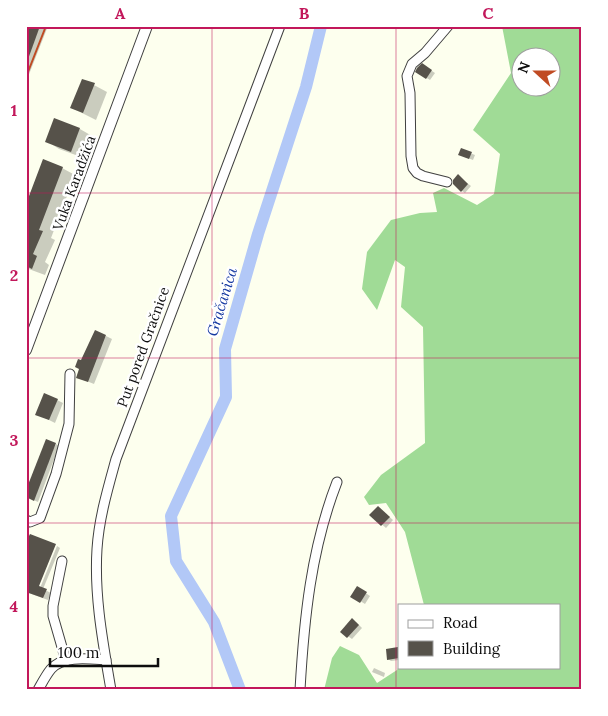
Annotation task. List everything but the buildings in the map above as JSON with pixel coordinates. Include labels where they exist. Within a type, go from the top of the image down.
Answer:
[{"type":"street","name":"Vuka Karadžića","points":[[26,350],[147,26]]},
{"type":"street","name":"Put pored Gračnice","points":[[111,690],[99,617],[97,549],[104,500],[126,432],[280,26]]},
{"type":"street","points":[[447,182],[423,176],[413,168],[411,156],[410,93],[407,76],[412,64],[430,48],[448,26]]},
{"type":"street","points":[[26,520],[30,522],[40,518],[56,474],[69,424],[70,374]]},
{"type":"street","points":[[300,690],[307,596],[315,552],[337,482]]},
{"type":"street","points":[[62,560],[53,606],[53,616],[66,661]]},
{"type":"street","points":[[38,690],[52,668],[60,662],[83,659],[106,660]]},
{"type":"green space","points":[[502,26],[582,26],[582,690],[324,690],[332,658],[340,646],[359,655],[377,683],[398,668],[560,668],[560,604],[424,604],[405,532],[386,503],[369,505],[364,497],[381,475],[425,443],[423,327],[401,307],[405,267],[395,260],[377,310],[362,289],[367,252],[391,220],[420,213],[437,212],[433,193],[444,188],[477,205],[494,194],[500,154],[473,130],[510,74],[510,98],[560,98],[560,48],[510,48],[510,68]]},
{"type":"waterway","name":"Gračanica","points":[[240,690],[214,622],[176,561],[171,516],[226,397],[225,349],[258,234],[306,87],[321,26]]},
{"type":"railway","points":[[26,77],[46,26]]}]
